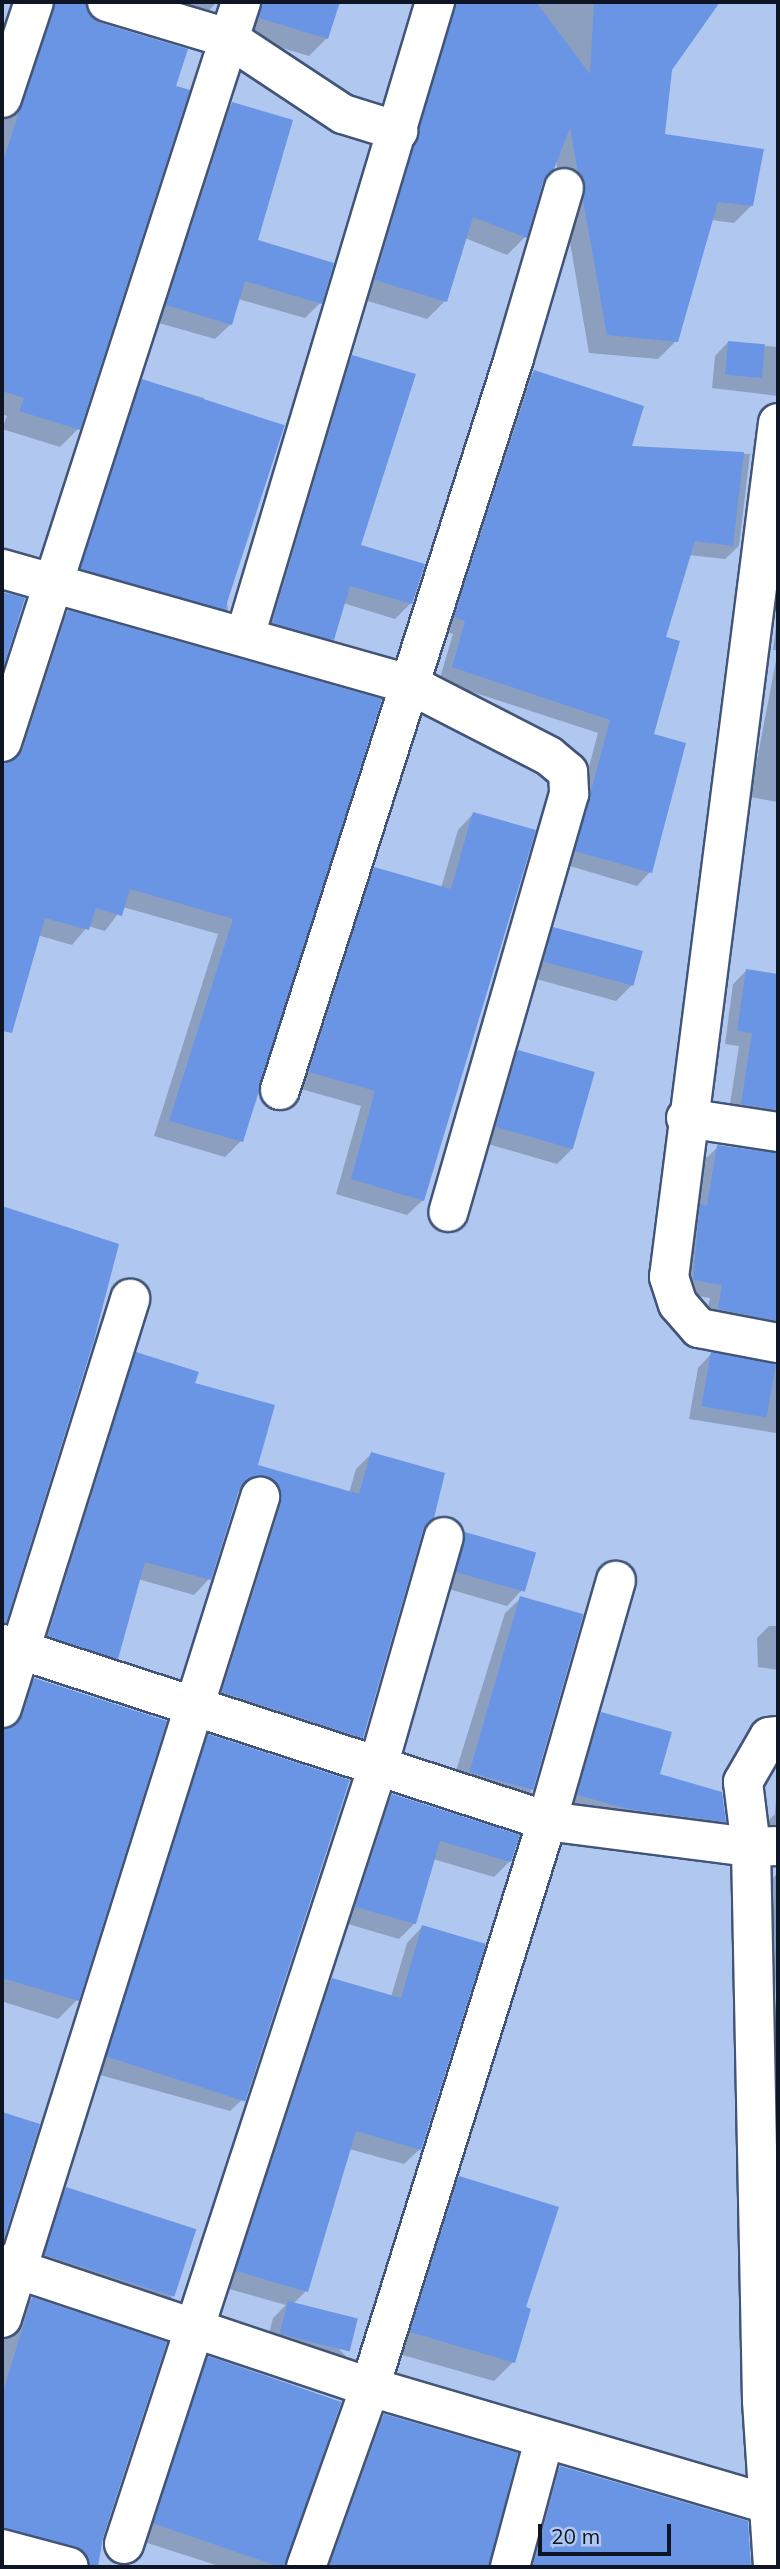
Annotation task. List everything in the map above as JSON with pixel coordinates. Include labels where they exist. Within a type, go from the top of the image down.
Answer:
[{"type":"street","points":[[2,98],[34,2]]},
{"type":"street","points":[[107,2],[228,38],[344,114],[398,131]]},
{"type":"street","points":[[2,742],[228,38],[242,2]]},
{"type":"street","points":[[244,636],[435,2]]},
{"type":"street","points":[[281,1090],[564,188]]},
{"type":"street","points":[[777,437],[765,641],[687,1118],[669,1277],[678,1304],[699,1328],[778,1343]]},
{"type":"street","points":[[2,569],[55,580],[409,684],[549,756],[568,772],[569,793],[448,1212]]},
{"type":"street","points":[[687,1118],[778,1132]]},
{"type":"street","points":[[2,1708],[11,1647],[130,1299]]},
{"type":"street","points":[[2,2318],[9,2266],[198,1705],[260,1497]]},
{"type":"street","points":[[124,2544],[379,1763],[444,1536]]},
{"type":"street","points":[[306,2567],[370,2387],[547,1821],[616,1581]]},
{"type":"street","points":[[11,1647],[379,1763],[547,1821],[764,1846]]},
{"type":"street","points":[[774,2567],[770,2505],[764,1846],[743,1782],[769,1737],[778,1736]]},
{"type":"street","points":[[9,2266],[370,2387],[770,2505]]},
{"type":"street","points":[[510,2567],[544,2440]]},
{"type":"street","points":[[2,2549],[67,2567]]},
{"type":"building","points":[[55,2],[86,2],[91,16],[100,23],[188,49],[176,86],[190,90],[80,430],[19,411],[24,398],[2,391],[2,164]]},
{"type":"building","points":[[262,2],[340,2],[328,39],[259,18]]},
{"type":"building","points":[[456,2],[536,2],[590,74],[594,2],[720,2],[672,70],[665,134],[764,149],[753,206],[718,202],[678,342],[607,335],[583,200],[585,184],[578,172],[570,128],[554,169],[543,182],[527,238],[473,217],[447,302],[375,280]]},
{"type":"building","points":[[232,102],[293,120],[258,240],[334,263],[322,304],[245,281],[232,325],[166,305]]},
{"type":"building","points":[[728,341],[765,344],[762,378],[725,375]]},
{"type":"building","points":[[352,355],[416,374],[361,545],[425,564],[412,604],[350,586],[334,640],[272,623]]},
{"type":"building","points":[[534,370],[644,406],[632,446],[744,452],[733,546],[695,541],[666,637],[680,641],[654,734],[686,743],[652,873],[575,851],[610,720],[452,667],[465,621],[454,617]]},
{"type":"building","points":[[142,379],[285,425],[223,616],[80,569]]},
{"type":"building","points":[[2,592],[25,598],[2,672]]},
{"type":"building","points":[[68,610],[382,699],[243,1142],[169,1121],[233,919],[130,889],[122,916],[96,908],[89,930],[45,918],[12,1033],[2,1031],[2,763],[16,759],[23,749]]},
{"type":"building","points":[[473,812],[536,830],[424,1201],[351,1179],[375,1091],[309,1072],[374,867],[451,889]]},
{"type":"building","points":[[553,927],[643,951],[634,986],[544,962]]},
{"type":"building","points":[[746,969],[778,974],[778,1110],[741,1104],[752,1033],[737,1031]]},
{"type":"building","points":[[518,1050],[595,1072],[573,1149],[496,1127]]},
{"type":"building","points":[[717,1145],[778,1153],[778,1321],[718,1309],[722,1285],[693,1280],[700,1204],[707,1205]]},
{"type":"building","points":[[2,1206],[119,1244],[94,1340],[6,1623],[2,1623]]},
{"type":"building","points":[[136,1352],[199,1372],[195,1383],[275,1405],[258,1465],[359,1494],[371,1452],[445,1473],[434,1518],[423,1531],[363,1738],[222,1692],[281,1504],[281,1492],[267,1476],[255,1476],[239,1490],[211,1580],[145,1562],[118,1659],[48,1636]]},
{"type":"building","points":[[711,1352],[776,1363],[766,1418],[701,1406]]},
{"type":"building","points":[[465,1532],[536,1552],[525,1592],[454,1571]]},
{"type":"building","points":[[520,1596],[583,1614],[533,1790],[470,1772]]},
{"type":"building","points":[[34,1678],[167,1721],[79,2001],[2,1978],[2,1729],[16,1724],[23,1715]]},
{"type":"building","points":[[601,1712],[672,1732],[660,1774],[722,1792],[726,1822],[629,1809],[577,1795]]},
{"type":"building","points":[[208,1734],[350,1780],[245,2102],[104,2055]]},
{"type":"building","points":[[392,1794],[520,1835],[511,1862],[440,1841],[416,1924],[355,1907]]},
{"type":"building","points":[[422,1925],[486,1944],[421,2150],[356,2131],[308,2292],[236,2271],[332,1978],[401,1998]]},
{"type":"building","points":[[2,2112],[40,2124],[3,2242],[2,2242]]},
{"type":"building","points":[[459,2176],[559,2207],[526,2307],[531,2309],[515,2363],[410,2332]]},
{"type":"building","points":[[66,2187],[196,2229],[174,2297],[44,2255]]},
{"type":"building","points":[[32,2297],[167,2342],[103,2537],[98,2567],[90,2567],[85,2552],[75,2546],[2,2528],[2,2395]]},
{"type":"building","points":[[288,2301],[358,2318],[350,2351],[280,2334]]},
{"type":"building","points":[[208,2356],[341,2402],[284,2567],[151,2522]]},
{"type":"building","points":[[384,2414],[518,2453],[489,2567],[329,2567]]},
{"type":"building","points":[[560,2466],[748,2521],[751,2567],[533,2567]]}]
